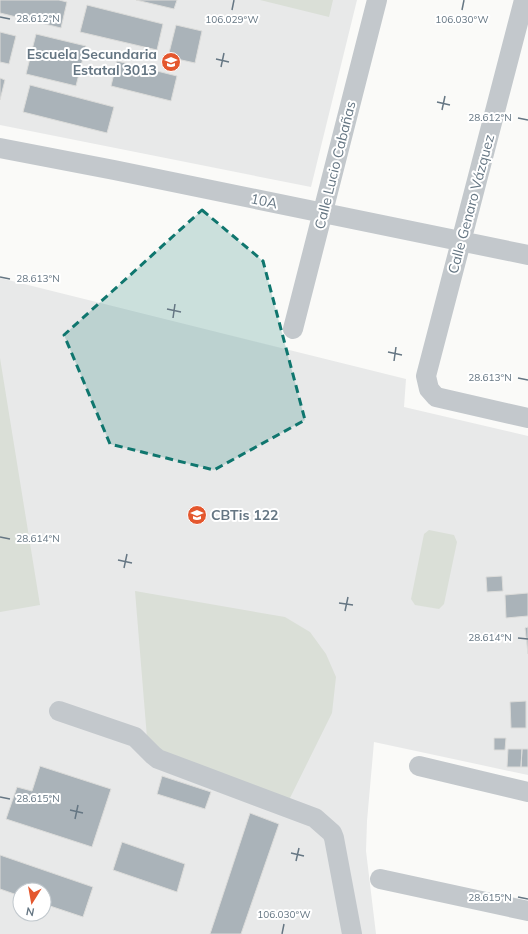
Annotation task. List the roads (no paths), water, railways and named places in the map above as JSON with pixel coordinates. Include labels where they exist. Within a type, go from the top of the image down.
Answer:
[{"type":"street","name":"Calle Lucio Cabañas","points":[[293,329],[377,0]]},
{"type":"street","name":"Calle Genaro Vázquez","points":[[524,0],[426,376],[427,385],[432,394],[443,400],[528,418]]},
{"type":"street","name":"10A","points":[[0,148],[528,255]]},
{"type":"street","points":[[59,711],[136,737],[153,756],[158,759],[315,818],[332,833],[334,838],[352,934]]},
{"type":"street","points":[[418,766],[528,792]]},
{"type":"street","points":[[380,879],[528,911]]},
{"type":"place","name":"Escuela Secundaria Estatal 3013","points":[[171,62]]},
{"type":"place","name":"CBTis 122","points":[[197,515]]}]
